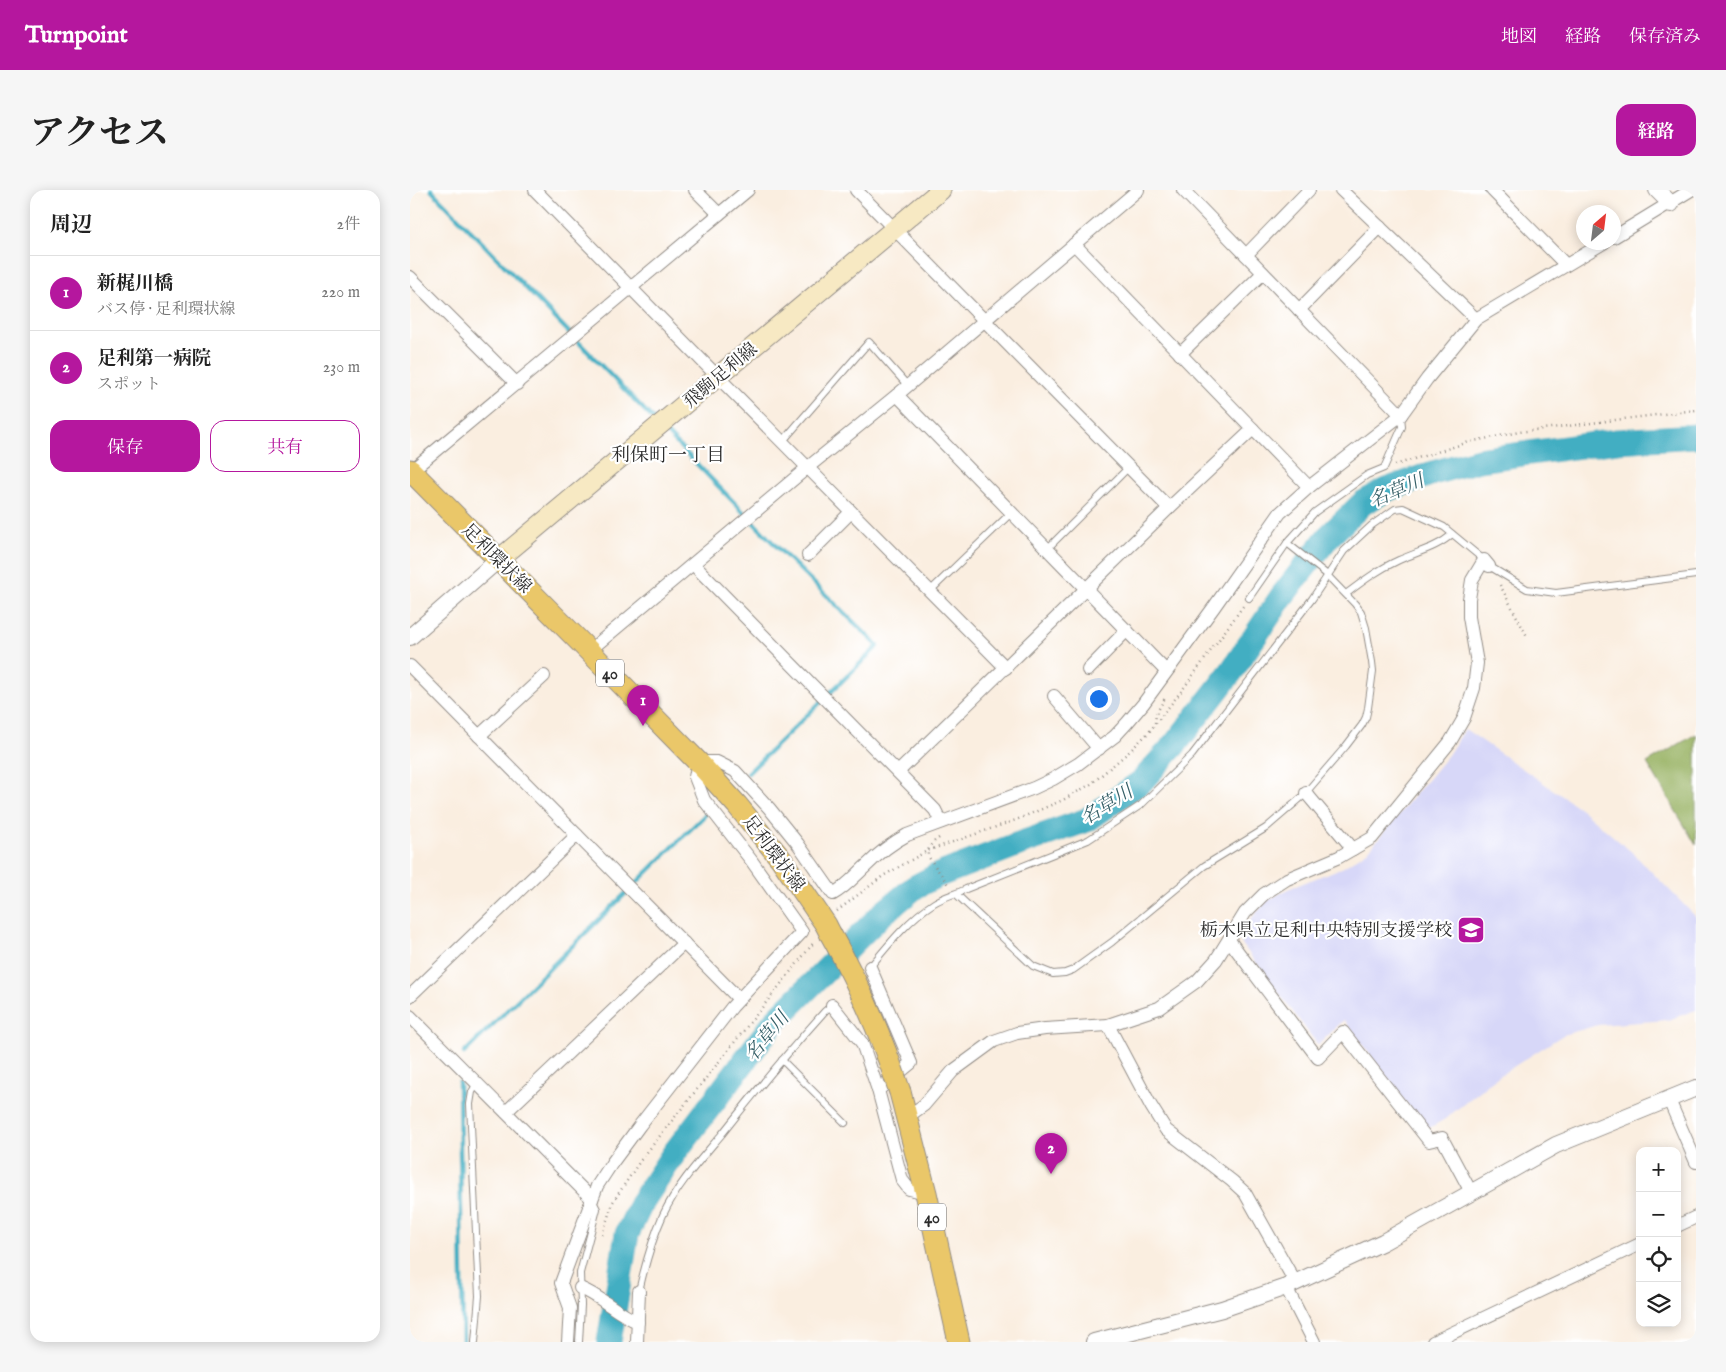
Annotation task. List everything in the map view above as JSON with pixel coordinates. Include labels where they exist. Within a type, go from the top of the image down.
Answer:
[{"type":"main road","name":"飛駒足利線","points":[[498,560],[941,190]]},
{"type":"main road","name":"足利環状線","points":[[411,471],[698,762],[737,805],[780,859],[826,925],[825,934],[845,960],[888,1056],[900,1092],[926,1193],[959,1342]]},
{"type":"street","points":[[535,190],[1006,668]]},
{"type":"street","points":[[695,190],[719,214]]},
{"type":"street","points":[[411,471],[748,190]]},
{"type":"street","points":[[856,190],[1169,508]]},
{"type":"street","points":[[589,651],[908,386],[1138,190]]},
{"type":"street","points":[[1182,190],[1401,415]]},
{"type":"street","points":[[1246,255],[1309,190]]},
{"type":"street","points":[[1341,190],[1476,319]]},
{"type":"street","points":[[1492,190],[1566,265]]},
{"type":"street","points":[[1657,190],[1670,204]]},
{"type":"street","points":[[1621,233],[1690,190]]},
{"type":"street","points":[[1299,310],[1380,227]]},
{"type":"street","points":[[1074,244],[1309,487]]},
{"type":"street","points":[[568,1342],[570,1308],[561,1283],[597,1186],[640,1125],[739,999],[802,932],[752,860],[704,800],[695,777],[698,762],[717,762],[735,771],[769,808],[798,844],[834,894],[845,888],[867,865],[894,842],[912,833],[1034,788],[1066,772],[1099,749],[1128,723],[1214,607],[1280,513],[1309,487],[1401,415],[1476,319],[1591,250]]},
{"type":"street","points":[[1180,354],[1263,273]]},
{"type":"street","points":[[410,277],[517,384]]},
{"type":"street","points":[[897,395],[1166,671]]},
{"type":"street","points":[[898,772],[1252,429]]},
{"type":"street","points":[[808,555],[851,512]]},
{"type":"street","points":[[410,637],[498,560]]},
{"type":"street","points":[[907,1117],[924,1105],[953,1071],[994,1040],[1017,1033],[1045,1029],[1108,1026],[1159,1008],[1197,981],[1216,960],[1245,913],[1264,894],[1287,879],[1339,857],[1372,838],[1450,742],[1464,718],[1474,688],[1477,663],[1469,617],[1468,599],[1472,580],[1487,563]]},
{"type":"street","points":[[693,564],[935,810],[942,822]]},
{"type":"street","points":[[1088,670],[1127,630]]},
{"type":"street","points":[[410,666],[739,999]]},
{"type":"street","points":[[479,736],[544,676]]},
{"type":"street","points":[[1054,696],[1099,749]]},
{"type":"street","points":[[1306,793],[1353,849]]},
{"type":"street","points":[[410,996],[577,835]]},
{"type":"street","points":[[1229,940],[1318,1058],[1343,1032],[1429,1141],[1442,1138],[1471,1192]]},
{"type":"street","points":[[506,1112],[684,943]]},
{"type":"street","points":[[870,967],[911,1063],[878,1090]]},
{"type":"street","points":[[832,1005],[862,1043],[878,1090],[902,1180],[909,1189],[926,1193]]},
{"type":"street","points":[[410,1016],[592,1199]]},
{"type":"street","points":[[1108,1026],[1166,1130],[1245,1193],[1290,1284],[1314,1342]]},
{"type":"street","points":[[1094,1342],[1222,1309],[1290,1284],[1383,1242],[1556,1145],[1696,1088]]},
{"type":"street","points":[[1669,1100],[1696,1162]]},
{"type":"street","points":[[1681,1224],[1696,1217]]},
{"type":"street","points":[[1433,1342],[1636,1246]]},
{"type":"street","points":[[585,1290],[634,1321]]},
{"type":"street","points":[[638,1342],[634,1321],[639,1291]]},
{"type":"lane","points":[[782,442],[869,342],[908,386]]},
{"type":"lane","points":[[1249,598],[1287,543],[1315,512],[1367,474],[1384,468],[1402,427],[1401,415]]},
{"type":"lane","points":[[1048,548],[1129,468]]},
{"type":"lane","points":[[870,967],[925,909],[954,892],[966,889],[1088,840],[1141,805],[1192,755],[1344,551],[1395,509],[1403,508],[1444,527],[1487,563],[1527,589],[1556,593],[1696,575]]},
{"type":"lane","points":[[930,591],[1012,512]]},
{"type":"lane","points":[[1346,594],[1373,573],[1445,540],[1452,534]]},
{"type":"lane","points":[[954,892],[1033,966],[1053,974],[1065,973],[1074,970],[1112,942],[1204,866],[1266,828],[1306,793],[1362,725],[1366,717],[1373,671],[1370,644],[1361,612],[1326,575],[1287,543]]},
{"type":"lane","points":[[639,1291],[645,1264],[664,1214],[690,1172],[782,1060],[832,1005]]},
{"type":"lane","points":[[782,1060],[845,1123]]},
{"type":"lane","points":[[475,1342],[479,1296],[470,1104],[472,1092],[477,1084]]},
{"type":"lane","points":[[578,1342],[581,1305],[585,1290],[580,1273],[597,1209],[592,1199]]},
{"type":"path","points":[[1384,468],[1469,442],[1519,432],[1696,410]]},
{"type":"path","points":[[1487,563],[1528,638]]},
{"type":"path","points":[[927,851],[928,856],[954,892]]},
{"type":"path","points":[[600,1238],[613,1202],[640,1160],[825,934]]},
{"type":"shaded area","name":"栃木県立足利中央特別支援学校","points":[[1465,729],[1581,809],[1634,854],[1696,917],[1696,1010],[1668,1020],[1598,1025],[1563,1035],[1496,1078],[1445,1119],[1426,1130],[1344,1020],[1318,1045],[1239,940],[1251,919],[1267,901],[1288,889],[1344,867],[1370,849],[1448,755]]},
{"type":"green space","points":[[1696,734],[1696,845],[1647,763]]},
{"type":"waterway","points":[[431,190],[656,422]]},
{"type":"waterway","points":[[662,428],[782,552],[878,646],[748,773]]},
{"type":"waterway","name":"名草川","points":[[609,1342],[627,1234],[642,1202],[675,1152],[774,1022],[881,915],[915,887],[936,876],[1087,820],[1141,782],[1176,743],[1231,672],[1282,596],[1328,537],[1363,503],[1386,490],[1433,473],[1479,460],[1617,441],[1696,436]]},
{"type":"waterway","points":[[464,1053],[705,815]]},
{"type":"waterway","points":[[459,1083],[463,1342]]},
{"type":"place","name":"新梶川橋","points":[[643,726]]},
{"type":"place","name":"栃木県立足利中央特別支援学校","points":[[1471,930]]},
{"type":"place","name":"足利第一病院","points":[[1051,1174]]},
{"type":"district","name":"利保町一丁目","points":[[668,454]]}]
